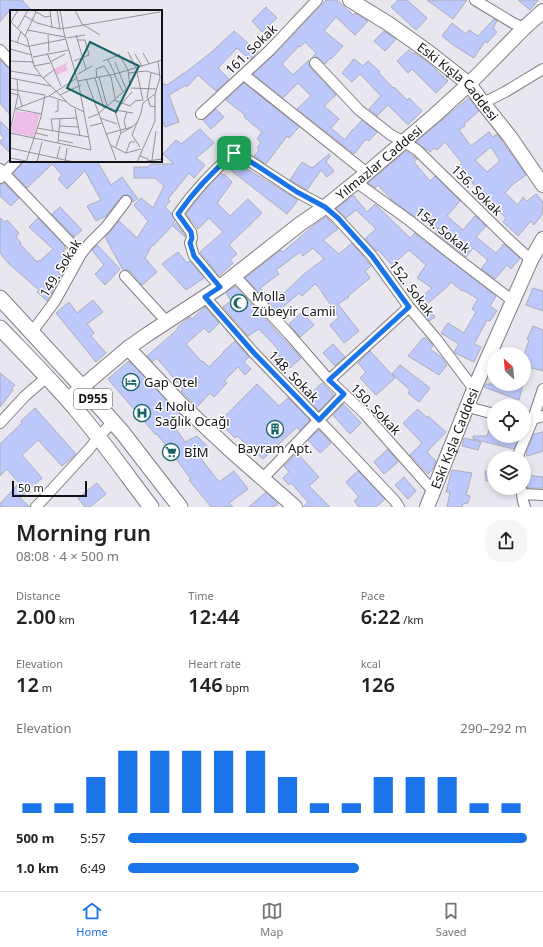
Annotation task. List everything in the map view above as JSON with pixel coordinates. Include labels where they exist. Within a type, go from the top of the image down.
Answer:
[{"type":"main road","name":"D955","points":[[0,298],[122,432],[180,507]]},
{"type":"main road","name":"D955","points":[[0,328],[47,377],[99,436],[151,507]]},
{"type":"street","name":"161. Sokak","points":[[202,114],[270,50],[317,0]]},
{"type":"street","name":"Eski Kışla Caddesi","points":[[350,0],[389,24],[469,84],[510,137],[543,185]]},
{"type":"street","points":[[475,0],[524,28]]},
{"type":"street","name":"Yılmazlar Caddesi","points":[[68,400],[128,348],[220,287],[367,173],[469,84],[524,28],[543,11]]},
{"type":"street","points":[[0,50],[10,61]]},
{"type":"street","name":"156. Sokak","points":[[315,63],[359,110],[391,135],[417,150],[508,240],[531,260]]},
{"type":"street","points":[[483,104],[543,69]]},
{"type":"street","points":[[244,75],[367,173]]},
{"type":"street","name":"152. Sokak","points":[[220,287],[194,256],[190,243],[192,238],[191,232],[178,214],[216,169],[234,153],[242,156],[297,192],[325,207],[338,218],[372,256],[409,307],[437,340],[474,389]]},
{"type":"street","points":[[15,162],[1,174],[81,254]]},
{"type":"street","name":"154. Sokak","points":[[356,182],[410,221],[514,301]]},
{"type":"street","name":"149. Sokak","points":[[32,332],[55,301],[81,254],[106,227],[126,201]]},
{"type":"street","name":"Eski Kışla Caddesi","points":[[427,507],[474,389],[531,260],[543,239]]},
{"type":"street","points":[[125,276],[166,322]]},
{"type":"street","name":"150. Sokak","points":[[234,276],[289,334],[329,380],[364,413],[433,491]]},
{"type":"street","name":"148. Sokak","points":[[205,297],[254,353],[319,420],[399,507]]},
{"type":"street","points":[[329,380],[409,307]]},
{"type":"street","points":[[128,348],[180,403],[229,449],[295,507]]},
{"type":"street","points":[[0,423],[25,396],[47,377]]},
{"type":"street","points":[[520,451],[543,389]]},
{"type":"street","points":[[263,478],[344,394]]},
{"type":"street","points":[[468,407],[487,412]]},
{"type":"street","points":[[36,507],[113,422]]},
{"type":"street","points":[[531,493],[543,495]]},
{"type":"street","points":[[522,495],[525,507]]},
{"type":"building","points":[[0,0],[22,0],[31,10],[10,10],[0,22]]},
{"type":"building","points":[[326,0],[337,0],[353,15],[355,13],[368,21],[355,35],[336,17],[324,31],[343,46],[325,64],[317,57],[312,58],[316,53],[305,42],[300,47],[299,46],[282,64],[293,75],[309,60],[310,67],[336,95],[324,106],[339,119],[331,128],[345,140],[362,120],[377,132],[369,141],[366,139],[354,154],[297,109],[311,96],[298,83],[283,98],[253,74],[275,54]]},
{"type":"building","points":[[398,0],[407,0],[427,18],[416,30],[391,7]]},
{"type":"building","points":[[427,0],[467,0],[453,19]]},
{"type":"building","points":[[518,0],[538,0],[530,10]]},
{"type":"building","points":[[266,7],[277,18],[262,32],[252,21]]},
{"type":"building","points":[[494,19],[497,21],[493,28],[497,32],[487,43],[485,41],[474,58],[442,36],[452,23],[466,34],[469,30],[478,36]]},
{"type":"building","points":[[234,31],[258,52],[250,60],[237,48],[218,68],[229,79],[216,91],[198,75],[187,87],[186,85],[169,95],[179,122],[165,127],[162,120],[162,83],[167,85],[213,51]]},
{"type":"building","points":[[384,31],[396,39],[385,51],[374,41]]},
{"type":"building","points":[[409,50],[432,66],[448,81],[436,93],[412,69],[408,73],[397,61]]},
{"type":"building","points":[[354,59],[363,66],[368,61],[380,72],[379,73],[393,88],[394,87],[407,100],[409,98],[422,111],[408,125],[388,105],[377,116],[369,109],[381,96],[360,74],[352,82],[342,73]]},
{"type":"building","points":[[0,60],[10,68],[10,115],[0,103]]},
{"type":"building","points":[[244,83],[299,127],[289,138],[287,136],[266,164],[254,156],[259,150],[257,148],[261,142],[257,139],[262,132],[244,117],[245,115],[226,100]]},
{"type":"building","points":[[469,98],[479,111],[464,124],[465,126],[459,130],[471,146],[489,132],[493,137],[497,134],[526,175],[512,185],[505,193],[518,205],[523,197],[527,201],[536,194],[543,202],[542,215],[534,225],[531,221],[518,236],[503,222],[506,218],[493,206],[491,208],[481,199],[484,196],[472,183],[474,182],[459,166],[462,163],[445,142],[437,150],[434,148],[430,152],[428,149],[427,150],[416,142]],"holes":[[[491,147],[500,161],[487,172],[475,160]]]},
{"type":"building","points":[[216,109],[224,117],[211,129],[203,120]]},
{"type":"building","points":[[0,121],[10,131],[10,153],[0,143],[0,141],[4,138],[0,134]]},
{"type":"building","points":[[200,129],[214,143],[196,158],[205,165],[194,178],[189,173],[168,199],[170,201],[165,207],[172,214],[175,221],[153,246],[152,245],[145,258],[157,272],[142,285],[130,271],[123,270],[105,237],[119,221],[137,238],[148,221],[134,205],[141,198],[153,208],[164,186],[155,178],[134,178],[134,167],[148,167],[151,164],[174,164],[163,154],[176,140],[181,144]]},
{"type":"building","points":[[406,151],[417,159],[414,162],[430,181],[435,176],[460,201],[447,216],[463,230],[475,216],[486,226],[476,237],[496,253],[504,244],[520,258],[511,269],[507,265],[495,279],[481,269],[488,260],[473,248],[466,257],[435,233],[438,229],[420,213],[415,217],[392,200],[378,185],[375,188],[368,183]]},
{"type":"building","points":[[329,154],[330,156],[326,162],[334,171],[327,177],[321,170],[307,190],[290,180],[302,162],[312,168]]},
{"type":"building","points":[[22,162],[98,162],[111,185],[122,177],[138,199],[132,202],[130,196],[123,195],[106,216],[96,221],[87,206],[101,200],[85,171],[67,189],[58,179],[62,175],[52,164],[27,188],[13,173]]},
{"type":"building","points":[[239,164],[298,200],[287,214],[228,168],[230,165]]},
{"type":"building","points":[[221,173],[232,182],[217,203],[230,216],[248,199],[262,213],[229,245],[237,254],[230,260],[233,263],[219,276],[200,252],[223,232],[209,218],[198,229],[186,214],[203,192]]},
{"type":"building","points":[[4,183],[19,198],[11,206],[0,196],[0,185]]},
{"type":"building","points":[[354,196],[367,212],[375,204],[410,238],[415,233],[496,296],[490,306],[497,311],[490,321],[487,320],[474,344],[481,347],[474,362],[455,353],[454,352],[459,344],[441,333],[448,323],[464,333],[476,312],[472,309],[478,299],[463,290],[462,291],[451,282],[422,308],[416,302],[432,288],[417,278],[426,265],[409,250],[392,265],[378,250],[376,251],[365,239],[376,229],[356,210],[346,218],[336,209]]},
{"type":"building","points":[[60,207],[82,230],[74,237],[52,214]]},
{"type":"building","points":[[326,217],[338,229],[323,240],[339,254],[352,243],[371,266],[365,271],[370,278],[348,296],[349,297],[338,304],[359,331],[344,343],[330,325],[339,317],[317,285],[315,284],[302,296],[299,293],[277,312],[245,278],[281,250],[283,252],[314,225]],"holes":[[[313,248],[324,259],[304,274],[283,294],[282,292],[271,299],[260,288],[279,274],[276,270],[300,252],[303,256]]]},
{"type":"building","points":[[0,218],[5,222],[7,220],[19,233],[16,237],[21,243],[20,244],[37,262],[53,249],[29,227],[38,218],[65,246],[64,247],[66,249],[63,251],[71,259],[58,272],[62,276],[47,301],[37,292],[39,290],[8,263],[0,253]]},
{"type":"building","points":[[176,223],[185,235],[185,237],[173,226]]},
{"type":"building","points":[[97,245],[120,269],[105,285],[95,274],[104,265],[92,250]]},
{"type":"building","points":[[178,252],[187,263],[190,261],[204,278],[186,290],[162,264]]},
{"type":"building","points":[[235,286],[301,358],[290,368],[275,352],[278,349],[259,329],[248,336],[223,307],[231,301],[226,293]]},
{"type":"building","points":[[533,288],[543,291],[543,311],[526,305]]},
{"type":"building","points":[[93,300],[103,312],[87,324],[94,333],[91,336],[106,353],[96,362],[56,313],[69,302],[77,313]]},
{"type":"building","points":[[205,307],[219,323],[209,333],[204,328],[186,344],[202,362],[203,361],[209,367],[235,341],[249,357],[244,362],[251,369],[245,375],[238,367],[224,381],[227,383],[214,397],[210,393],[197,407],[181,391],[183,389],[157,358],[152,362],[147,356],[178,329],[177,328],[187,319],[190,317],[192,319]]},
{"type":"building","points":[[428,307],[435,317],[429,321],[422,312]]},
{"type":"building","points":[[302,312],[314,325],[300,337],[289,324]]},
{"type":"building","points":[[533,326],[543,330],[543,371],[531,368],[531,347],[527,347],[529,340],[527,339]]},
{"type":"building","points":[[423,338],[426,338],[431,343],[433,346],[430,349],[441,357],[447,365],[439,375],[408,356]]},
{"type":"building","points":[[333,344],[345,357],[335,366],[323,353]]},
{"type":"building","points":[[370,351],[395,378],[376,395],[360,378],[366,372],[358,363]]},
{"type":"building","points":[[129,361],[181,415],[172,423],[185,442],[197,436],[209,448],[198,455],[219,482],[234,471],[248,489],[229,503],[233,507],[211,507],[189,480],[191,479],[157,434],[156,435],[108,379]]},
{"type":"building","points":[[400,365],[430,388],[419,402],[408,393],[410,390],[392,374]]},
{"type":"building","points":[[0,373],[15,385],[0,407]]},
{"type":"building","points":[[322,383],[334,395],[319,411],[306,398]]},
{"type":"building","points":[[257,384],[279,406],[288,398],[310,420],[300,431],[297,427],[263,459],[237,436],[235,438],[219,422]]},
{"type":"building","points":[[495,391],[521,391],[519,399]]},
{"type":"building","points":[[343,404],[361,423],[350,434],[333,415]]},
{"type":"building","points":[[35,408],[76,454],[62,466],[38,440],[22,455],[42,478],[20,498],[30,507],[0,507],[0,504],[19,483],[7,469],[0,476],[0,444]]},
{"type":"building","points":[[418,409],[427,418],[428,416],[446,432],[427,452],[436,461],[433,469],[428,474],[410,455],[422,443],[403,423]]},
{"type":"building","points":[[319,430],[331,443],[320,453],[308,440]]},
{"type":"building","points":[[543,432],[543,451],[531,455],[531,451],[527,451],[534,434]]},
{"type":"building","points":[[473,436],[487,436],[487,442],[473,439]]},
{"type":"building","points":[[464,438],[481,442],[478,450],[462,446]]},
{"type":"building","points":[[489,443],[516,443],[514,449]]},
{"type":"building","points":[[388,449],[398,462],[384,474],[374,462]]},
{"type":"building","points":[[297,453],[319,477],[309,486],[330,507],[303,507],[308,502],[291,483],[289,485],[283,478],[289,472],[284,466]]},
{"type":"building","points":[[452,470],[472,473],[466,495],[470,496],[468,503],[463,504],[462,507],[447,507],[450,492],[446,492]]},
{"type":"building","points":[[358,471],[385,499],[376,507],[359,507],[354,501],[359,497],[346,482]]},
{"type":"building","points":[[485,471],[487,471],[487,481]]},
{"type":"building","points":[[531,476],[543,477],[543,488],[531,488]]},
{"type":"building","points":[[404,477],[416,491],[408,499],[395,485]]},
{"type":"building","points":[[97,483],[106,494],[90,507],[85,507],[78,498]]},
{"type":"building","points":[[266,492],[278,504],[273,507],[249,507]]},
{"type":"place","name":"Molla Zübeyir Camii","points":[[239,303]]},
{"type":"place","name":"Gap Otel","points":[[131,382]]},
{"type":"place","name":"4 Nolu Sağlık Ocağı","points":[[142,413]]},
{"type":"place","name":"Bayram Apt.","points":[[275,429]]},
{"type":"place","name":"BİM","points":[[171,452]]},
{"type":"route","points":[[234,153],[242,156],[297,192],[325,207],[338,218],[372,256],[409,307],[329,380],[344,394],[319,420],[254,353],[205,297],[220,287],[194,256],[190,243],[192,238],[191,232],[178,214],[216,169],[234,153]]}]
